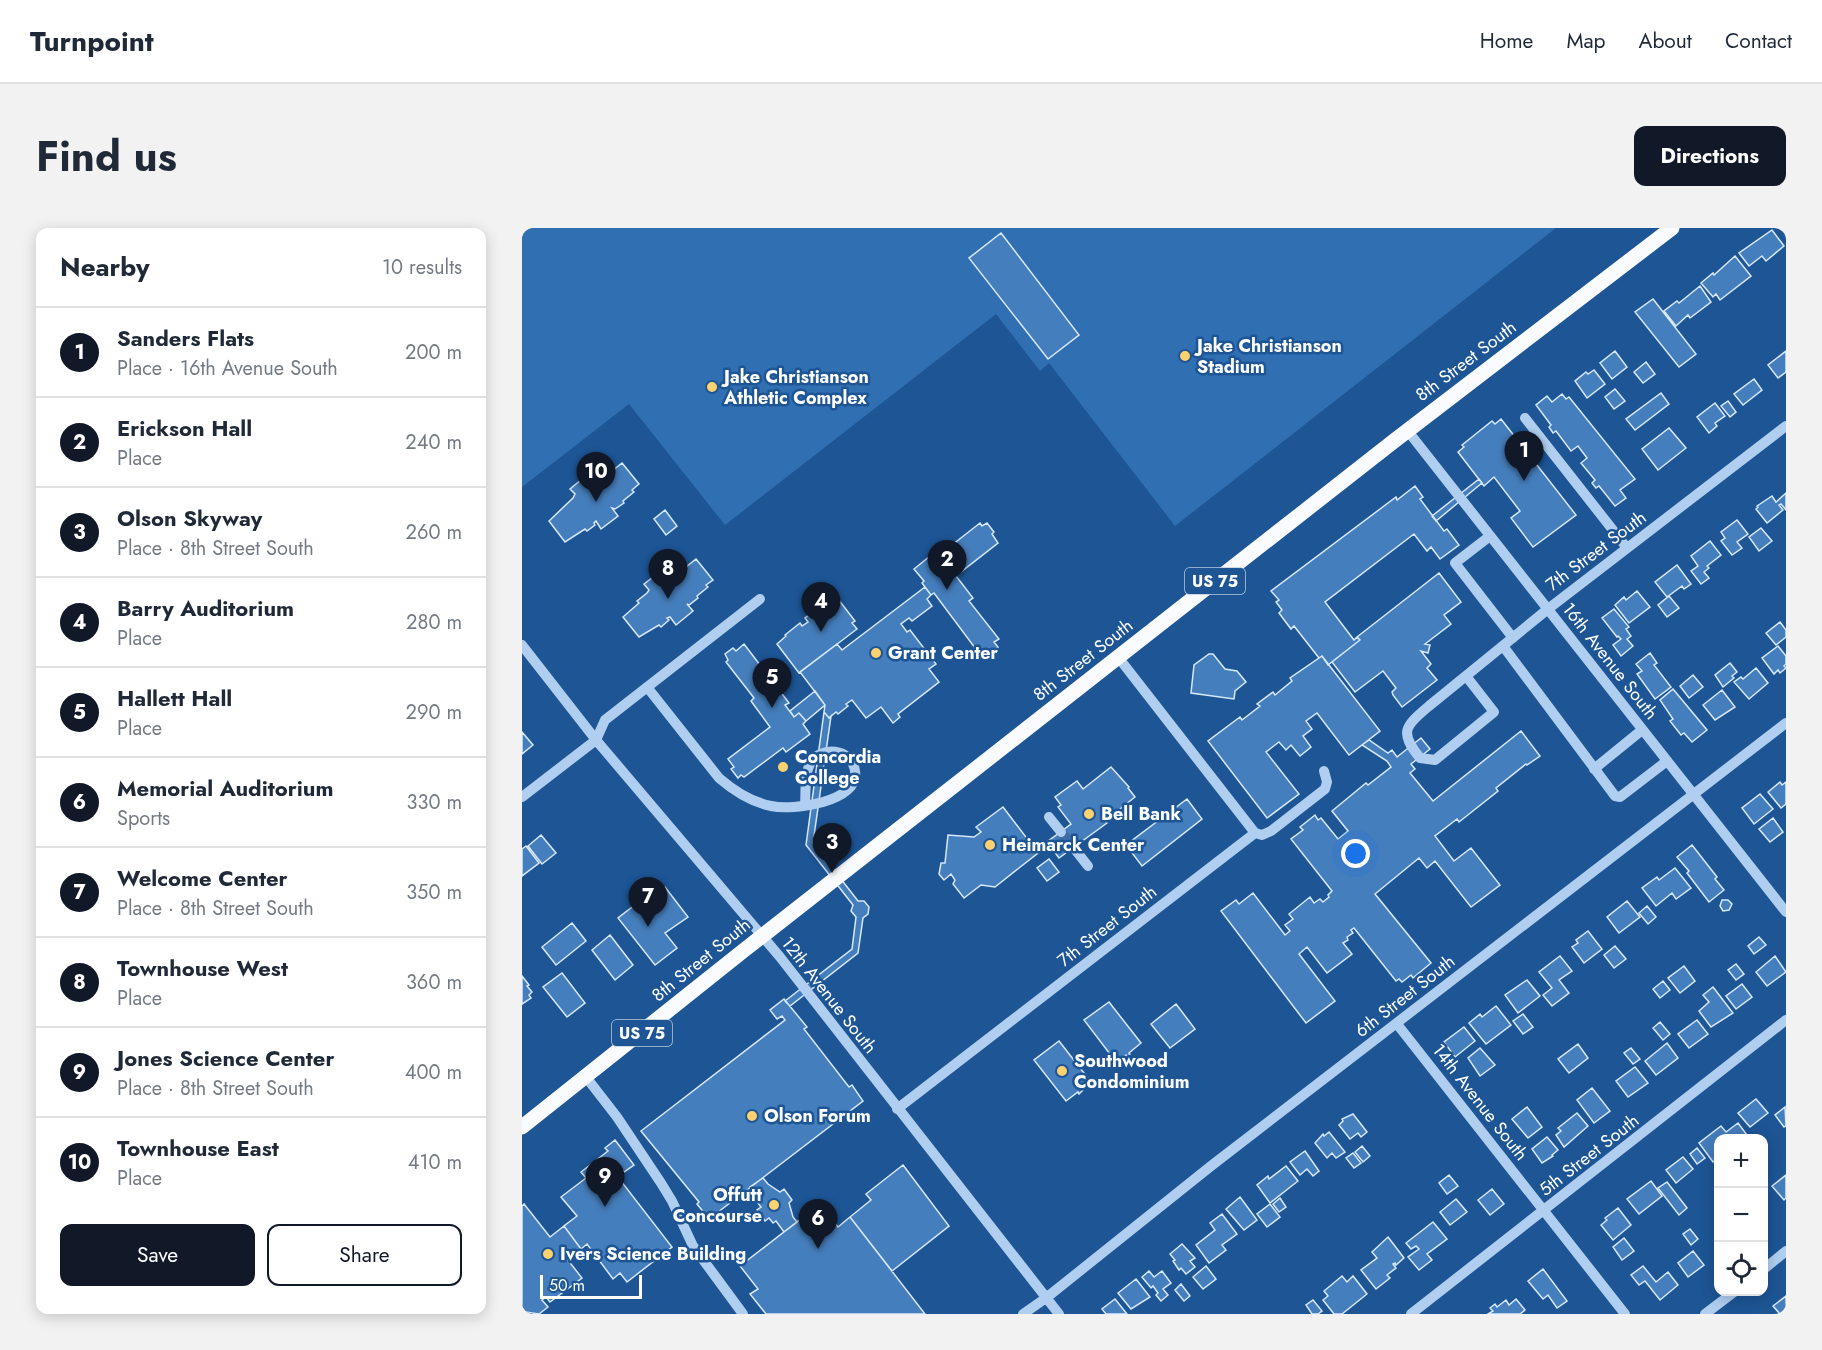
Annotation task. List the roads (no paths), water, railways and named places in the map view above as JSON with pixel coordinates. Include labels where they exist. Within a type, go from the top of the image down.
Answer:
[{"type":"main road","name":"8th Street South","points":[[522,1127],[1407,430],[1672,228]]},
{"type":"street","points":[[1525,418],[1627,548]]},
{"type":"street","name":"7th Street South","points":[[1466,676],[1494,712],[1433,760],[1420,758],[1409,745],[1407,727],[1429,706],[1548,609],[1786,426]]},
{"type":"street","name":"16th Avenue South","points":[[1407,430],[1786,912]]},
{"type":"street","points":[[1490,536],[1455,563],[1513,638]]},
{"type":"street","points":[[522,797],[596,740],[605,720],[760,599]]},
{"type":"street","name":"12th Avenue South","points":[[522,645],[596,740],[780,957],[1059,1314]]},
{"type":"street","points":[[1503,646],[1615,796],[1620,797],[1667,761]]},
{"type":"street","points":[[1118,657],[1255,833]]},
{"type":"street","points":[[647,687],[719,778],[732,789],[755,801],[773,807],[805,805],[827,801],[847,792],[855,782],[855,770],[851,759],[841,752],[832,751],[816,756],[809,765],[805,805]]},
{"type":"street","name":"6th Street South","points":[[1023,1314],[1211,1166],[1786,723]]},
{"type":"street","points":[[1594,769],[1642,730]]},
{"type":"street","name":"7th Street South","points":[[897,1109],[1255,833],[1262,835],[1271,831],[1325,789],[1327,782],[1324,771]]},
{"type":"street","points":[[1049,817],[1061,832]]},
{"type":"street","points":[[1073,847],[1088,866]]},
{"type":"street","name":"5th Street South","points":[[1411,1314],[1786,1020]]},
{"type":"street","name":"14th Avenue South","points":[[1397,1024],[1625,1314]]},
{"type":"street","points":[[586,1077],[617,1117],[661,1183],[693,1246],[743,1314]]},
{"type":"street","points":[[1768,1266],[1786,1251]]},
{"type":"street","points":[[1705,1314],[1729,1296]]},
{"type":"tunnel","points":[[1061,832],[1073,847]]},
{"type":"place","name":"Jake Christianson Stadium","points":[[1185,356]]},
{"type":"place","name":"Jake Christianson Athletic Complex","points":[[712,387]]},
{"type":"place","name":"Sanders Flats","points":[[1524,481]]},
{"type":"place","name":"Townhouse East","points":[[596,502]]},
{"type":"place","name":"Erickson Hall","points":[[947,590]]},
{"type":"place","name":"Townhouse West","points":[[668,599]]},
{"type":"place","name":"Barry Auditorium","points":[[821,632]]},
{"type":"place","name":"Grant Center","points":[[876,653]]},
{"type":"place","name":"Hallett Hall","points":[[772,708]]},
{"type":"place","name":"Concordia College","points":[[783,767]]},
{"type":"place","name":"Bell Bank","points":[[1089,814]]},
{"type":"place","name":"Heimarck Center","points":[[990,845]]},
{"type":"place","name":"Olson Skyway","points":[[832,873]]},
{"type":"place","name":"Welcome Center","points":[[648,927]]},
{"type":"place","name":"Southwood Condominium","points":[[1062,1071]]},
{"type":"place","name":"Olson Forum","points":[[752,1116]]},
{"type":"place","name":"Offutt Concourse","points":[[774,1205]]},
{"type":"place","name":"Jones Science Center","points":[[605,1207]]},
{"type":"place","name":"Memorial Auditorium","points":[[818,1249]]},
{"type":"place","name":"Ivers Science Building","points":[[548,1254]]}]
